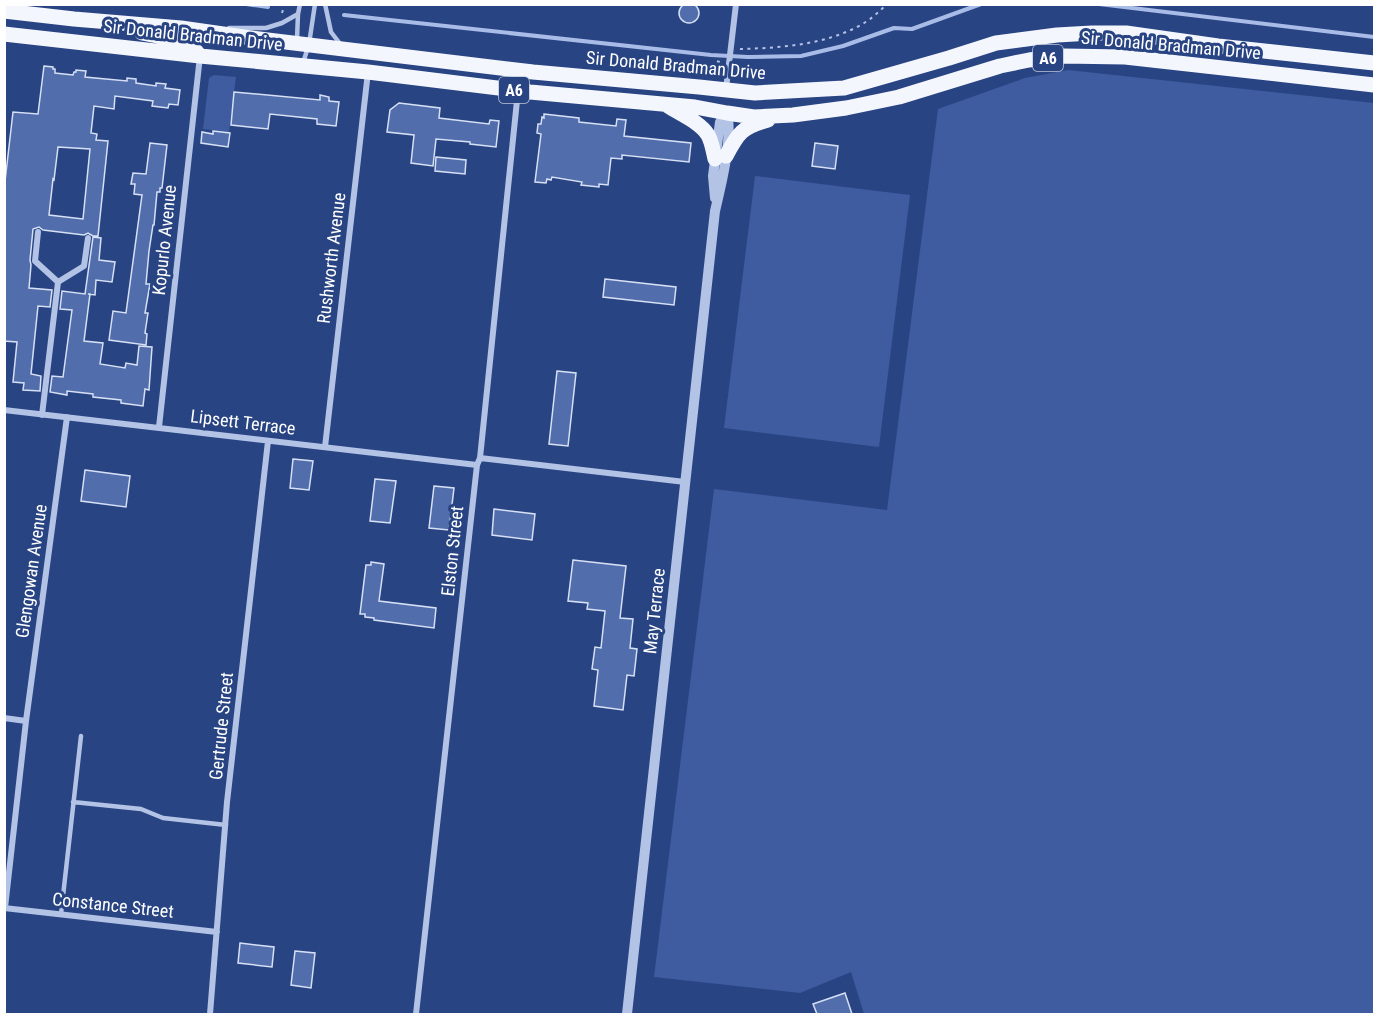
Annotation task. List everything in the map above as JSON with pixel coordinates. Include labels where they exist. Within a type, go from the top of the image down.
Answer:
[{"type":"main road","name":"Sir Donald Bradman Drive","points":[[4,11],[181,28],[533,72],[755,93],[844,88],[996,43],[1092,33],[1126,33],[1218,46],[1374,63]]},
{"type":"main road","points":[[74,19],[188,42],[200,56]]},
{"type":"main road","name":"Sir Donald Bradman Drive","points":[[4,34],[695,107],[754,117],[785,116],[846,108],[888,99],[1000,66],[1063,56],[1125,57],[1374,85]]},
{"type":"main road","points":[[683,85],[713,100],[727,113],[755,93]]},
{"type":"main road","points":[[666,105],[701,127],[720,158],[746,128],[785,116]]},
{"type":"street","points":[[726,90],[736,4]]},
{"type":"street","name":"Kopurlo Avenue","points":[[159,427],[200,56]]},
{"type":"street","name":"Rushworth Avenue","points":[[325,447],[368,72]]},
{"type":"street","name":"Elston Street","points":[[416,1014],[477,465],[480,458],[518,90]]},
{"type":"street","name":"May Terrace","points":[[627,1014],[715,212],[723,177],[720,158],[720,122],[727,113]]},
{"type":"street","points":[[38,232],[35,261],[58,282]]},
{"type":"street","points":[[58,282],[84,266],[88,238]]},
{"type":"street","points":[[42,415],[58,282]]},
{"type":"street","name":"Lipsett Terrace","points":[[4,410],[477,465]]},
{"type":"street","name":"Glengowan Avenue","points":[[4,908],[26,721],[67,417]]},
{"type":"street","name":"Gertrude Street","points":[[210,1014],[226,825],[268,441]]},
{"type":"street","points":[[480,458],[685,482]]},
{"type":"street","points":[[4,718],[26,721]]},
{"type":"street","name":"Constance Street","points":[[4,908],[217,932]]},
{"type":"lane","points":[[300,4],[297,26],[303,44],[302,65]]},
{"type":"lane","points":[[302,65],[303,44],[312,28],[315,4]]},
{"type":"lane","points":[[325,4],[331,32],[345,48]]},
{"type":"lane","points":[[181,28],[266,28],[298,14]]},
{"type":"lane","points":[[61,914],[81,736]]},
{"type":"lane","points":[[73,802],[141,809],[163,818],[226,825]]},
{"type":"path","points":[[279,17],[285,4]]},
{"type":"path","points":[[731,49],[780,46],[819,40],[858,27],[875,16],[887,4]]},
{"type":"shaded area","points":[[1068,70],[1374,103],[1374,1014],[864,1014],[851,972],[800,993],[654,977],[714,489],[887,510],[938,109],[1025,78]]},
{"type":"shaded area","points":[[214,75],[236,77],[229,132],[203,129],[209,78]]},
{"type":"shaded area","points":[[755,176],[910,195],[879,447],[724,428]]},
{"type":"building","points":[[689,3],[696,6],[699,13],[696,20],[689,23],[682,20],[679,13],[682,6]]},
{"type":"building","points":[[44,66],[53,67],[55,73],[73,75],[76,70],[86,71],[85,77],[127,81],[127,78],[136,79],[136,83],[156,86],[156,83],[166,84],[165,88],[180,90],[178,105],[169,104],[168,108],[152,106],[153,101],[115,96],[114,109],[94,106],[91,133],[97,134],[96,140],[108,141],[98,236],[88,233],[84,235],[43,230],[39,227],[33,229],[29,288],[52,290],[50,307],[38,306],[31,374],[41,376],[40,391],[23,390],[24,383],[13,382],[17,342],[4,341],[4,190],[13,112],[38,114]],"holes":[[[58,147],[90,149],[83,219],[49,215]]]},
{"type":"building","points":[[234,92],[320,100],[320,95],[329,97],[329,101],[339,102],[336,126],[317,124],[317,119],[270,114],[268,129],[231,125]]},
{"type":"building","points":[[399,103],[440,108],[439,118],[489,124],[490,120],[499,121],[496,147],[436,139],[433,166],[411,163],[414,135],[387,132],[390,110]]},
{"type":"building","points":[[544,114],[579,118],[579,122],[616,126],[617,119],[626,120],[624,136],[691,143],[689,162],[622,155],[622,159],[611,158],[608,185],[599,184],[599,187],[581,185],[582,182],[552,177],[551,180],[547,179],[546,183],[535,182],[541,134],[537,133],[538,124],[541,124]]},
{"type":"building","points":[[213,131],[230,133],[228,147],[201,143],[202,132],[213,134]]},
{"type":"building","points":[[150,143],[167,145],[162,188],[160,192],[157,192],[149,251],[146,284],[150,284],[145,313],[148,313],[146,345],[109,340],[113,311],[126,313],[142,195],[134,194],[135,184],[131,184],[133,173],[146,174]]},
{"type":"building","points":[[815,143],[838,146],[835,169],[812,166]]},
{"type":"building","points":[[436,157],[466,160],[465,174],[435,171]]},
{"type":"building","points":[[93,237],[101,238],[99,260],[115,262],[112,282],[96,280],[95,295],[90,294],[84,341],[103,343],[100,364],[125,368],[126,363],[137,365],[139,346],[152,347],[149,390],[145,389],[143,406],[121,403],[121,400],[93,397],[93,394],[67,391],[67,395],[50,392],[52,376],[63,377],[72,310],[60,309],[62,291],[85,294]]},
{"type":"building","points":[[605,279],[676,287],[674,305],[603,297]]},
{"type":"building","points":[[557,371],[576,373],[568,446],[549,444]]},
{"type":"building","points":[[293,459],[313,461],[309,490],[290,488]]},
{"type":"building","points":[[85,470],[130,476],[126,507],[81,501]]},
{"type":"building","points":[[375,479],[396,481],[390,523],[370,521]]},
{"type":"building","points":[[434,486],[454,488],[449,530],[429,528]]},
{"type":"building","points":[[494,509],[535,514],[532,540],[492,535]]},
{"type":"building","points":[[573,560],[626,566],[620,618],[633,619],[630,648],[637,649],[634,676],[627,675],[623,710],[594,706],[598,670],[592,669],[595,647],[601,648],[605,611],[587,609],[588,603],[568,601]]},
{"type":"building","points":[[371,562],[384,564],[379,601],[436,608],[434,628],[374,620],[374,618],[365,617],[365,614],[360,614],[366,565],[371,565]]},
{"type":"building","points":[[240,943],[274,947],[272,967],[238,963]]},
{"type":"building","points":[[295,951],[315,953],[311,988],[291,985]]},
{"type":"building","points":[[845,993],[852,1014],[817,1014],[813,1004]]},
{"type":"waterway","points":[[246,4],[268,7]]},
{"type":"waterway","points":[[344,15],[711,55],[748,57],[801,56],[843,46],[894,28],[912,29],[981,4]]},
{"type":"waterway","points":[[1099,4],[1374,37]]}]
